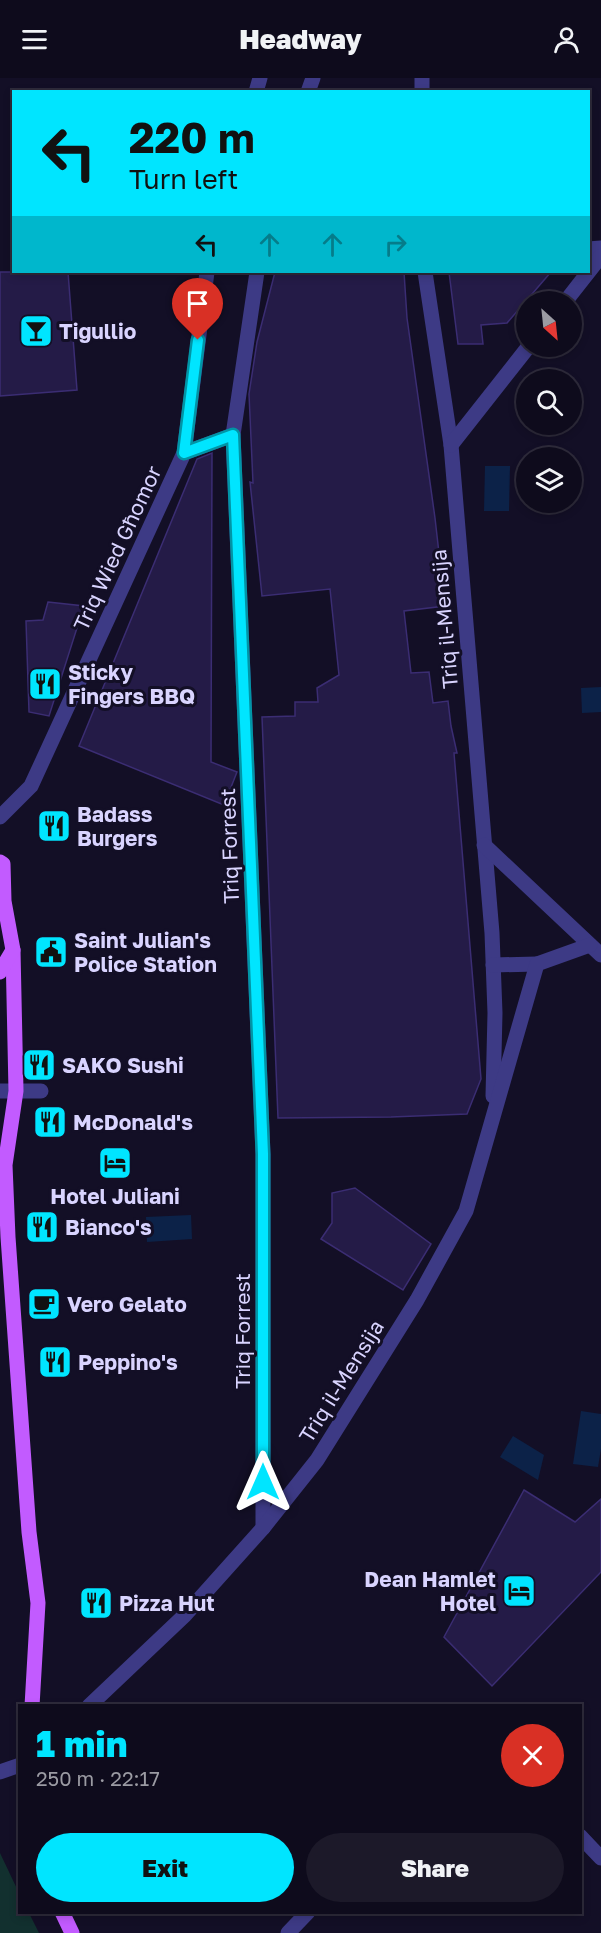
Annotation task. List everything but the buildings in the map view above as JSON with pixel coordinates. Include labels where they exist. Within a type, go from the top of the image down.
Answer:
[{"type":"main road","points":[[0,862],[3,864],[4,901],[13,950],[16,1091],[3,1160],[29,1532],[38,1602],[32,1704]]},
{"type":"main road","points":[[0,972],[13,950]]},
{"type":"main road","points":[[63,1914],[72,1933]]},
{"type":"street","points":[[590,270],[601,256]]},
{"type":"street","name":"Triq Wied Għomor","points":[[0,817],[31,786],[184,453],[207,273]]},
{"type":"street","name":"Triq Forrest","points":[[257,273],[233,435],[263,1154],[263,1528]]},
{"type":"street","name":"Triq il-Mensija","points":[[425,273],[451,445],[484,844],[495,1013],[492,1117]]},
{"type":"street","points":[[574,291],[588,273]]},
{"type":"street","points":[[451,445],[520,357]]},
{"type":"street","points":[[184,453],[233,435]]},
{"type":"street","points":[[484,844],[595,950]]},
{"type":"street","points":[[493,965],[537,964],[595,950]]},
{"type":"street","name":"Triq il-Mensija","points":[[91,1704],[185,1615],[263,1528],[317,1460],[417,1300],[466,1211],[537,964]]},
{"type":"street","points":[[0,1091],[41,1091]]},
{"type":"street","points":[[0,1772],[18,1766]]},
{"type":"street","points":[[582,1838],[601,1858]]},
{"type":"street","points":[[288,1933],[306,1914]]},
{"type":"green space","points":[[0,1853],[18,1891],[18,1914],[30,1914],[39,1933],[0,1933]]},
{"type":"water","points":[[485,466],[510,466],[509,511],[484,511]]},
{"type":"water","points":[[601,687],[601,712],[582,713],[581,688]]},
{"type":"water","points":[[191,1215],[192,1239],[147,1242],[146,1217]]},
{"type":"water","points":[[581,1411],[601,1414],[601,1449],[598,1467],[573,1464]]},
{"type":"water","points":[[513,1436],[544,1455],[538,1480],[500,1457]]},
{"type":"place","name":"Tigullio","points":[[36,331]]},
{"type":"place","name":"Sticky Fingers BBQ","points":[[45,684]]},
{"type":"place","name":"Badass Burgers","points":[[54,826]]},
{"type":"place","name":"Saint Julian's Police Station","points":[[51,952]]},
{"type":"place","name":"SAKO Sushi","points":[[39,1065]]},
{"type":"place","name":"McDonald's","points":[[50,1122]]},
{"type":"place","name":"Hotel Juliani","points":[[115,1163]]},
{"type":"place","name":"Bianco's","points":[[42,1227]]},
{"type":"place","name":"Vero Gelato","points":[[44,1304]]},
{"type":"place","name":"Peppino's","points":[[55,1362]]},
{"type":"place","name":"Dean Hamlet Hotel","points":[[519,1591]]},
{"type":"place","name":"Pizza Hut","points":[[96,1603]]},
{"type":"route","points":[[198,340],[184,453],[233,435],[263,1154],[263,1482]]}]
